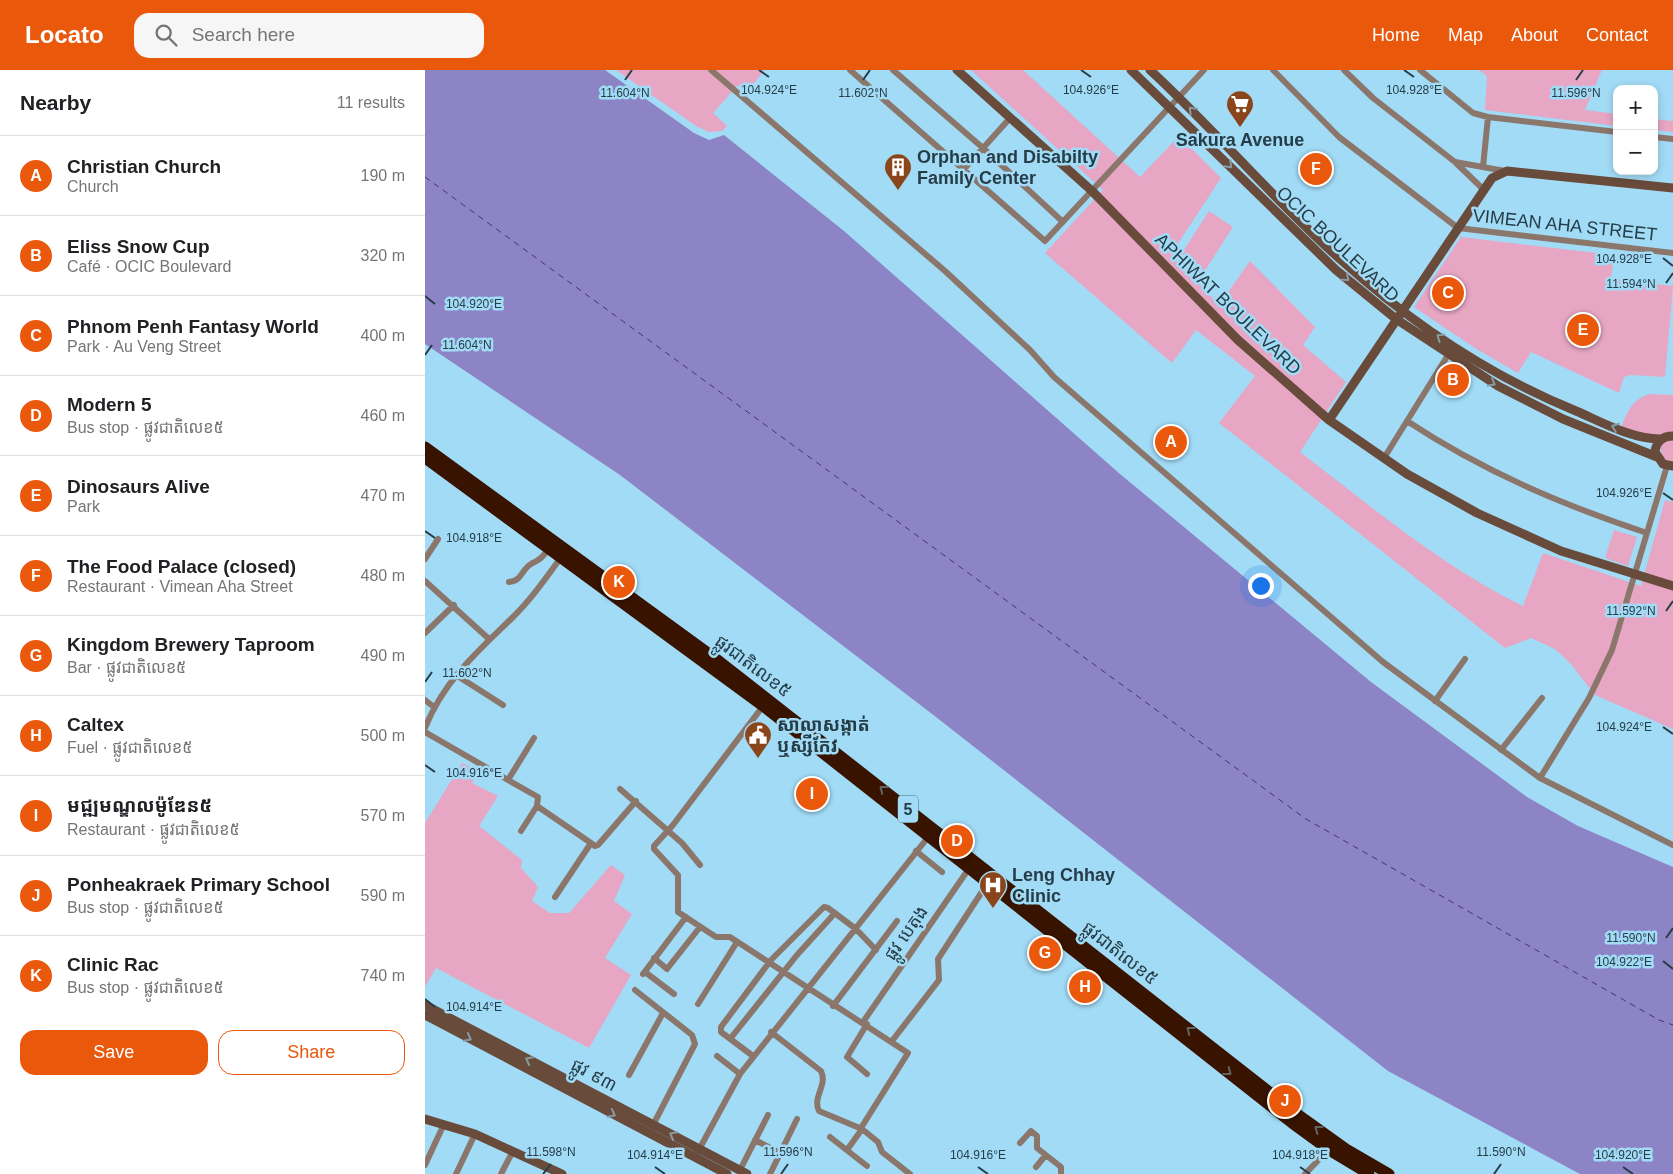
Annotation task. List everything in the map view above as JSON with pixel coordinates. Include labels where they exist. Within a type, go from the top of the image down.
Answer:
[{"type":"highway","name":"ផ្លូវជាតិលេខ៥","points":[[425,447],[563,554],[931,832]]},
{"type":"highway","name":"ផ្លូវជាតិលេខ៥","points":[[425,458],[549,548],[563,554],[727,667],[972,865],[1369,1174]]},
{"type":"highway","name":"ផ្លូវជាតិលេខ៥","points":[[1331,1146],[1389,1174]]},
{"type":"street","points":[[711,70],[945,271],[1030,350],[1054,377],[1383,662],[1540,778],[1673,845]]},
{"type":"street","points":[[850,70],[965,168],[1045,241],[1204,70]]},
{"type":"street","points":[[893,70],[983,148],[1063,222]]},
{"type":"street","name":"APHIWAT BOULEVARD","points":[[957,70],[1092,191],[1237,340],[1329,420],[1407,474],[1477,513],[1561,551],[1635,576],[1673,586]]},
{"type":"street","name":"OCIC BOULEVARD","points":[[1131,70],[1171,106],[1335,270],[1396,320],[1448,355],[1535,406],[1657,458],[1670,466]]},
{"type":"street","name":"OCIC BOULEVARD","points":[[1150,70],[1179,97],[1306,227],[1341,260],[1402,310],[1471,358],[1524,387],[1605,423],[1649,439],[1662,439]]},
{"type":"street","name":"VIMEAN AHA STREET","points":[[1273,70],[1339,136],[1458,228],[1673,253]]},
{"type":"street","points":[[1344,70],[1373,98],[1455,162],[1483,189]]},
{"type":"street","points":[[1420,70],[1473,112],[1488,117],[1613,132]]},
{"type":"street","points":[[965,168],[1011,117]]},
{"type":"street","points":[[1483,167],[1488,117]]},
{"type":"street","points":[[1658,137],[1673,139]]},
{"type":"street","points":[[1455,162],[1507,172],[1673,188]]},
{"type":"street","points":[[1329,420],[1483,189],[1492,178],[1507,172]]},
{"type":"street","points":[[1384,458],[1448,355]]},
{"type":"street","points":[[1407,421],[1497,473],[1577,510],[1647,534]]},
{"type":"street","points":[[1657,458],[1656,447],[1662,439],[1673,436],[1673,432]]},
{"type":"street","points":[[1540,778],[1601,675],[1612,650],[1670,466]]},
{"type":"street","points":[[425,559],[438,539]]},
{"type":"street","points":[[509,582],[518,580],[531,564],[538,562],[549,548]]},
{"type":"street","points":[[425,728],[434,707],[456,674],[526,602],[563,554]]},
{"type":"street","points":[[425,581],[454,605],[489,639]]},
{"type":"street","points":[[425,633],[454,605]]},
{"type":"street","points":[[1435,701],[1465,659]]},
{"type":"street","points":[[456,674],[503,705]]},
{"type":"street","points":[[1501,750],[1543,698]]},
{"type":"street","points":[[425,700],[434,707]]},
{"type":"street","points":[[763,706],[654,847],[678,875],[677,911],[716,937],[727,936],[737,942],[833,1006],[865,1023],[908,1053],[862,1129],[847,1150]]},
{"type":"street","points":[[425,732],[538,797],[537,806],[521,831]]},
{"type":"street","points":[[508,780],[534,738]]},
{"type":"street","points":[[621,788],[668,830],[700,865]]},
{"type":"street","points":[[537,806],[595,846],[599,845],[636,801]]},
{"type":"street","points":[[697,1153],[740,1074],[753,1056],[931,832]]},
{"type":"street","points":[[555,896],[591,843]]},
{"type":"street","points":[[916,851],[942,872]]},
{"type":"street","name":"ផ្លូវ បេតុង","points":[[867,1074],[847,1059],[865,1023],[972,865]]},
{"type":"street","points":[[891,1041],[939,980],[941,974],[938,959],[990,879]]},
{"type":"street","points":[[753,1056],[721,1032],[721,1027],[768,964],[823,907],[835,913],[855,929],[876,950]]},
{"type":"street","points":[[730,1040],[782,972],[835,913]]},
{"type":"street","points":[[674,994],[644,973],[686,917]]},
{"type":"street","points":[[833,1006],[897,921]]},
{"type":"street","points":[[654,958],[667,969],[700,927]]},
{"type":"street","points":[[698,1004],[737,942]]},
{"type":"street","points":[[635,990],[692,1035],[695,1044],[651,1129]]},
{"type":"street","name":"ផ្លូវ ៩៣","points":[[425,1005],[651,1129]]},
{"type":"street","points":[[629,1075],[663,1013]]},
{"type":"street","name":"ផ្លូវ ៩៣","points":[[425,1016],[697,1153],[744,1172]]},
{"type":"street","points":[[771,1032],[821,1071],[823,1083],[817,1101],[819,1111],[862,1129],[878,1142],[882,1152],[910,1174]]},
{"type":"street","points":[[717,1056],[740,1074]]},
{"type":"street","points":[[744,1172],[755,1140],[768,1115]]},
{"type":"street","points":[[425,1119],[475,1134],[556,1173]]},
{"type":"street","points":[[770,1174],[797,1119]]},
{"type":"street","points":[[425,1165],[444,1124]]},
{"type":"street","points":[[1020,1143],[1031,1131],[1037,1136],[1037,1148],[1061,1167],[1061,1174]]},
{"type":"street","points":[[456,1174],[475,1134]]},
{"type":"street","points":[[830,1137],[867,1166]]},
{"type":"street","points":[[755,1140],[780,1153]]},
{"type":"street","points":[[1305,1174],[1331,1146]]},
{"type":"street","points":[[501,1174],[513,1151]]},
{"type":"street","name":"ផ្លូវ ៩៣","points":[[697,1153],[727,1174]]},
{"type":"street","points":[[1036,1167],[1045,1156]]},
{"type":"shaded area","points":[[425,70],[605,70],[694,133],[709,140],[724,135],[844,231],[1120,474],[1371,682],[1527,797],[1578,826],[1673,867],[1673,1174],[1580,1174],[1388,1071],[936,717],[620,475],[425,344]]},
{"type":"shaded area","points":[[616,70],[764,70],[747,93],[738,85],[713,113],[727,126],[722,131],[709,132],[696,126]]},
{"type":"shaded area","points":[[971,70],[1023,70],[1140,177],[1179,136],[1221,178],[1171,254],[1219,305],[1250,261],[1315,327],[1303,345],[1346,382],[1300,452],[1408,535],[1464,573],[1523,606],[1543,553],[1641,586],[1665,500],[1673,502],[1673,729],[1595,695],[1571,664],[1555,649],[1531,638],[1505,648],[1219,423],[1255,376],[1196,330],[1172,363],[1045,253],[1103,190]]},
{"type":"shaded area","points":[[1479,70],[1602,70],[1585,110],[1613,114],[1613,126],[1485,110],[1487,76]]},
{"type":"shaded area","points":[[1658,119],[1673,121],[1673,132],[1658,130]]},
{"type":"shaded area","points":[[1209,211],[1233,227],[1204,272],[1180,256]]},
{"type":"shaded area","points":[[1461,237],[1614,255],[1611,279],[1673,286],[1665,377],[1631,375],[1624,377],[1619,393],[1531,352],[1518,373],[1475,348],[1414,307]]},
{"type":"shaded area","points":[[1649,394],[1673,395],[1673,436],[1662,439],[1621,429],[1634,403]]},
{"type":"shaded area","points":[[1673,440],[1673,462],[1665,460],[1661,453],[1661,447],[1665,442]]},
{"type":"shaded area","points":[[1614,530],[1637,537],[1628,566],[1605,558]]},
{"type":"shaded area","points":[[462,763],[479,771],[472,783],[498,796],[479,826],[522,860],[521,868],[538,887],[532,901],[550,913],[569,913],[611,865],[625,875],[614,901],[632,914],[605,958],[631,975],[589,1048],[436,968],[425,987],[425,823]]},
{"type":"ferry route","points":[[425,177],[1306,819],[1659,1020],[1673,1025]]},
{"type":"place","name":"Sakura Avenue","points":[[1240,128]]},
{"type":"place","name":"The Food Palace (closed)","points":[[1316,169]]},
{"type":"place","name":"Orphan and Disabilty Family Center","points":[[898,191]]},
{"type":"place","name":"Phnom Penh Fantasy World","points":[[1448,293]]},
{"type":"place","name":"Dinosaurs Alive","points":[[1583,330]]},
{"type":"place","name":"Eliss Snow Cup","points":[[1453,380]]},
{"type":"place","name":"Christian Church","points":[[1171,442]]},
{"type":"place","name":"Clinic Rac","points":[[619,582]]},
{"type":"place","name":"សាលាសង្កាត់ ឬស្សីកែវ","points":[[758,759]]},
{"type":"place","name":"មជ្ឍមណ្ឌលម៉ូឌែន៥","points":[[812,794]]},
{"type":"place","name":"Modern 5","points":[[957,841]]},
{"type":"place","name":"Leng Chhay Clinic","points":[[993,909]]},
{"type":"place","name":"Kingdom Brewery Taproom","points":[[1045,953]]},
{"type":"place","name":"Caltex","points":[[1085,987]]},
{"type":"place","name":"Ponheakraek Primary School","points":[[1285,1101]]}]
